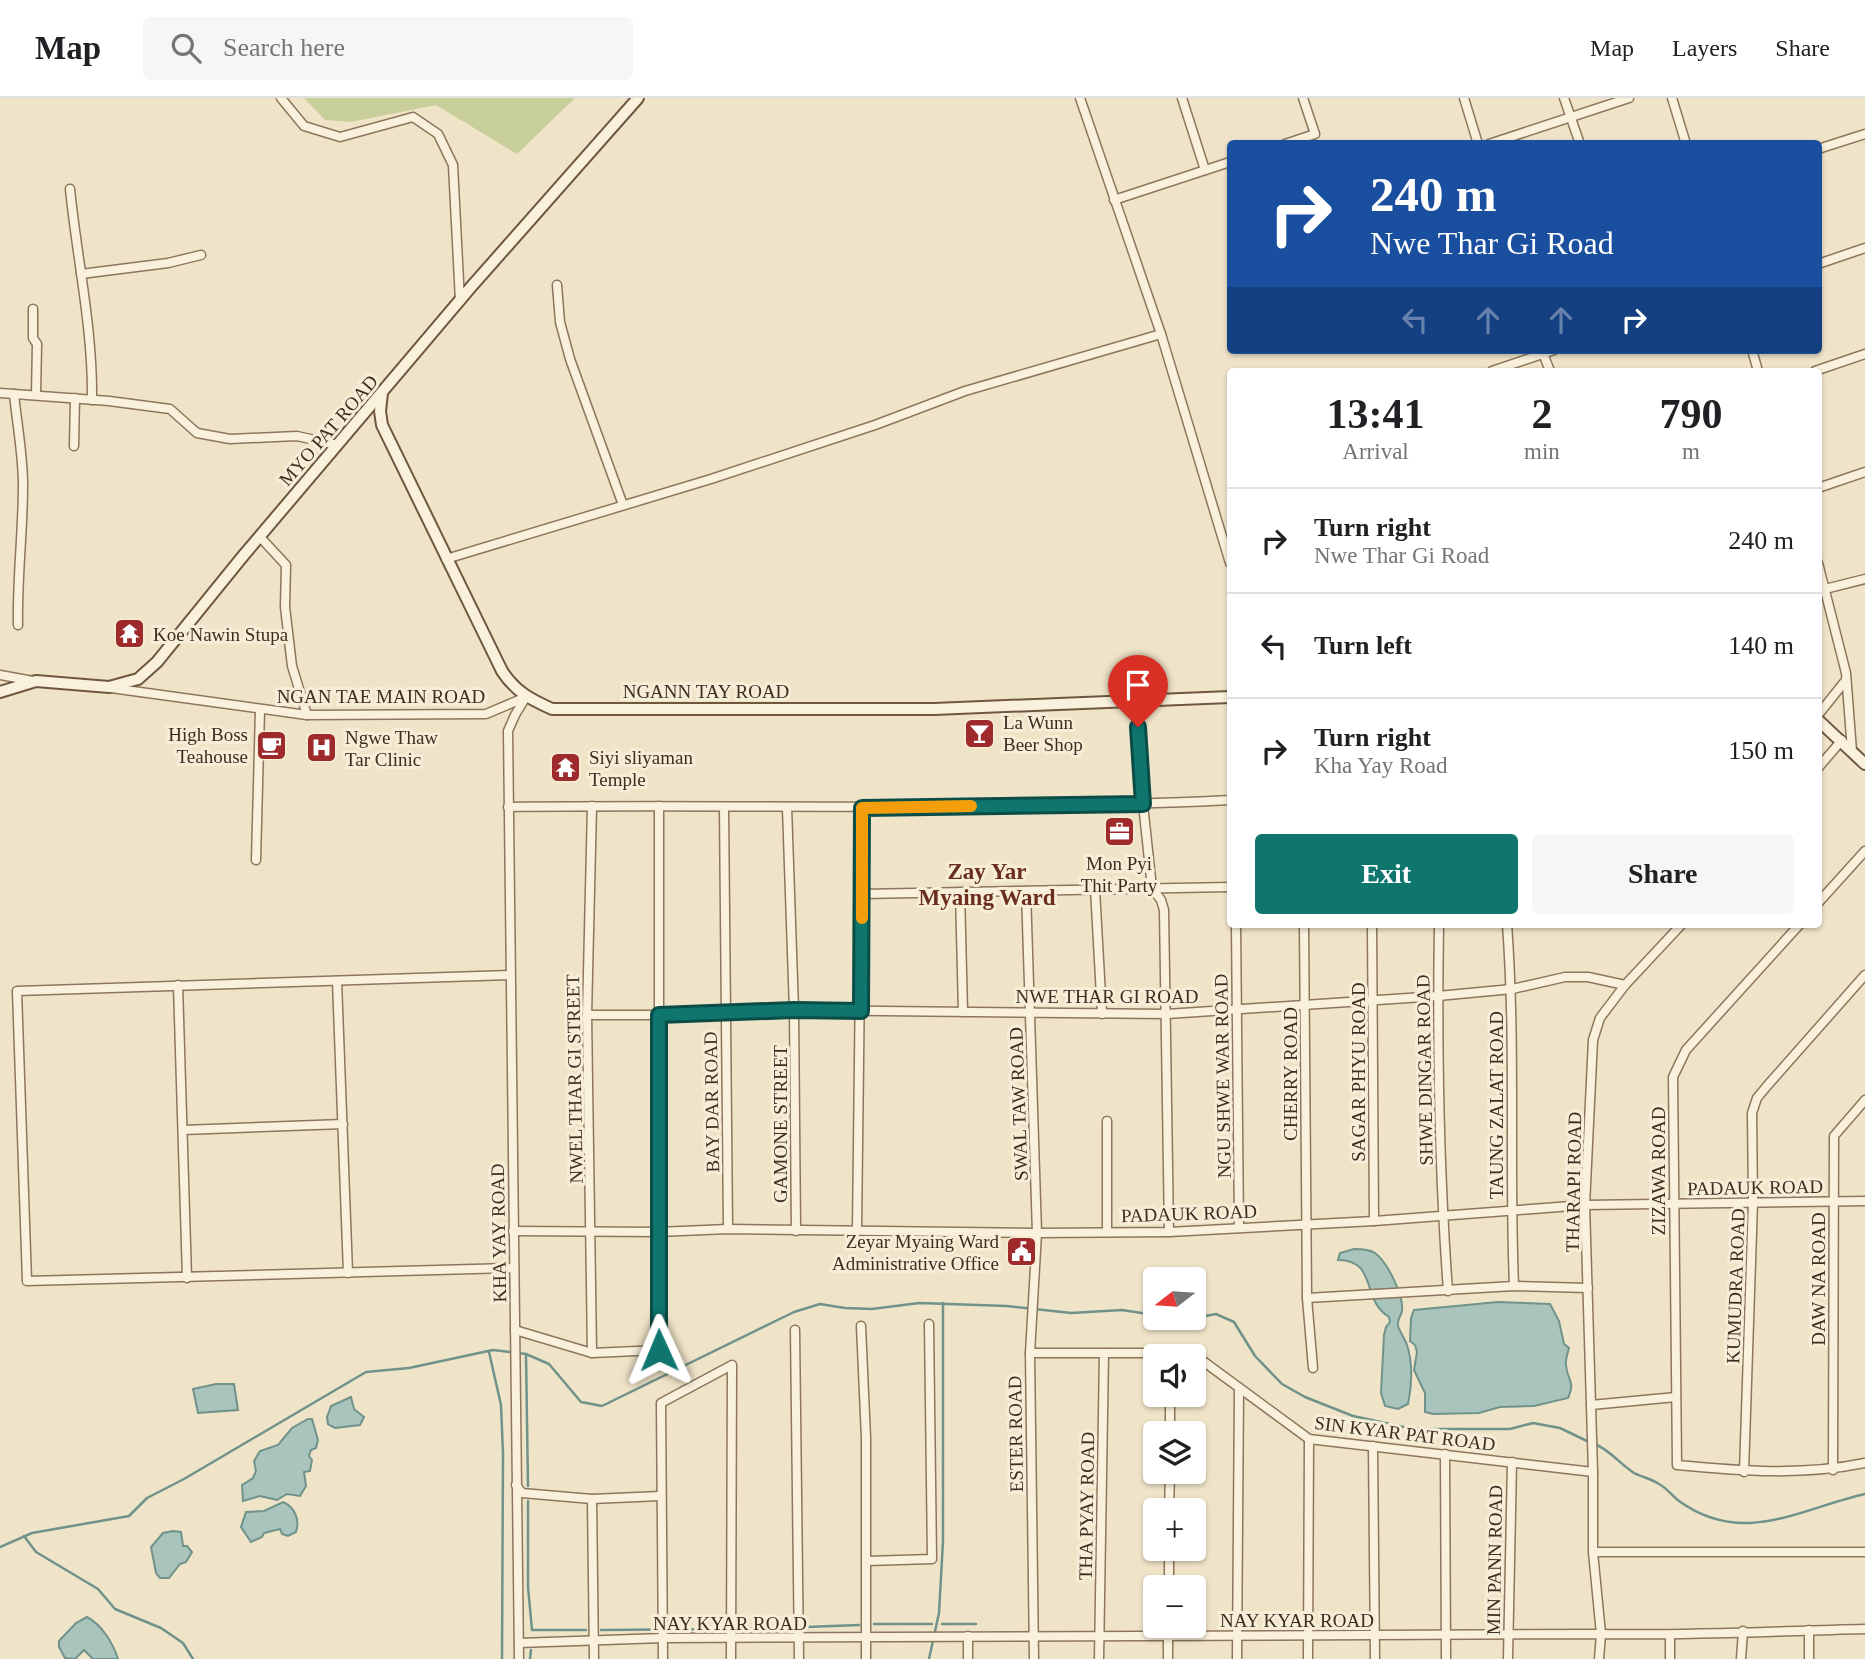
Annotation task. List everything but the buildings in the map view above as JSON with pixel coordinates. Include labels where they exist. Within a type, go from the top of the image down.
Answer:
[{"type":"main road","name":"MYO PAT ROAD","points":[[0,692],[36,681],[109,687],[138,679],[157,662],[337,445],[638,98]]},
{"type":"main road","name":"NGANN TAY ROAD","points":[[383,393],[380,411],[382,425],[502,671],[512,686],[526,697],[552,709],[934,709],[1227,696]]},
{"type":"main road","points":[[1822,723],[1864,761]]},
{"type":"street","points":[[281,98],[304,126],[340,137],[413,117],[438,134],[453,165],[460,301]]},
{"type":"street","points":[[1080,98],[1161,334],[1227,553]]},
{"type":"street","points":[[1182,98],[1205,170]]},
{"type":"street","points":[[1297,140],[1315,134],[1303,98]]},
{"type":"street","points":[[1464,98],[1477,140]]},
{"type":"street","points":[[1564,98],[1579,140]]},
{"type":"street","points":[[1502,140],[1629,98]]},
{"type":"street","points":[[1672,98],[1685,140]]},
{"type":"street","points":[[1822,148],[1865,134]]},
{"type":"street","points":[[1114,200],[1227,163]]},
{"type":"street","points":[[69,189],[92,365],[92,400]]},
{"type":"street","points":[[1822,263],[1865,248]]},
{"type":"street","points":[[81,274],[167,263],[201,255]]},
{"type":"street","points":[[557,285],[559,323],[623,505]]},
{"type":"street","points":[[33,309],[33,338],[37,344],[36,395]]},
{"type":"street","points":[[446,559],[874,425],[965,391],[1161,334]]},
{"type":"street","points":[[1500,368],[1538,354]]},
{"type":"street","points":[[1822,369],[1865,355]]},
{"type":"street","points":[[0,393],[170,409],[197,433],[230,439],[297,436],[337,445]]},
{"type":"street","points":[[14,394],[23,482],[17,580],[18,625]]},
{"type":"street","points":[[74,446],[75,398]]},
{"type":"street","points":[[1822,487],[1865,472]]},
{"type":"street","points":[[260,537],[286,565],[285,607],[292,666],[307,715]]},
{"type":"street","points":[[1822,578],[1846,680],[1852,751]]},
{"type":"street","points":[[1825,589],[1865,579]]},
{"type":"street","points":[[0,675],[36,681]]},
{"type":"street","points":[[1822,710],[1846,680]]},
{"type":"street","name":"NGAN TAE MAIN ROAD","points":[[109,687],[307,715],[486,714],[526,697]]},
{"type":"street","name":"KHA YAY ROAD","points":[[519,1659],[508,731],[526,697]]},
{"type":"street","points":[[1137,702],[1143,804],[1152,888],[1161,900],[1164,910],[1169,1232]]},
{"type":"street","points":[[257,860],[260,710]]},
{"type":"street","points":[[1822,763],[1842,740]]},
{"type":"street","points":[[508,807],[862,808],[1227,800]]},
{"type":"street","name":"NWEL THAR GI STREET","points":[[592,806],[587,1015],[592,1353]]},
{"type":"street","points":[[515,1335],[592,1353],[659,1350],[659,806]]},
{"type":"street","name":"BAY DAR ROAD","points":[[724,807],[728,1229]]},
{"type":"street","name":"GAMONE STREET","points":[[787,807],[794,1010],[796,1231]]},
{"type":"street","points":[[857,1230],[862,808]]},
{"type":"street","points":[[1822,899],[1865,851]]},
{"type":"street","points":[[1856,861],[1865,870]]},
{"type":"street","points":[[862,894],[1227,887]]},
{"type":"street","points":[[1095,889],[1101,1014]]},
{"type":"street","name":"SWAL TAW ROAD","points":[[1026,891],[1037,1233]]},
{"type":"street","points":[[960,892],[963,1012]]},
{"type":"street","name":"NGU SHWE WAR ROAD","points":[[1236,928],[1239,1228]]},
{"type":"street","name":"CHERRY ROAD","points":[[1304,928],[1307,1298],[1313,1368]]},
{"type":"street","name":"SAGAR PHYU ROAD","points":[[1372,928],[1374,1221]]},
{"type":"street","name":"SHWE DINGAR ROAD","points":[[1439,928],[1443,1215],[1448,1291]]},
{"type":"street","name":"TAUNG ZALAT ROAD","points":[[1507,928],[1512,989],[1511,1212],[1514,1286]]},
{"type":"street","name":"THARAPI ROAD","points":[[1599,1659],[1601,1634],[1593,1552],[1585,1205],[1593,1040],[1600,1018],[1625,985],[1678,928]]},
{"type":"street","name":"ZIZAWA ROAD","points":[[1744,1472],[1677,1465],[1673,1077],[1686,1050],[1796,928]]},
{"type":"street","points":[[510,975],[17,991],[17,1003],[27,1281],[514,1268]]},
{"type":"street","name":"KUMUDRA ROAD","points":[[1744,1472],[1753,1202],[1752,1113],[1758,1098],[1865,975]]},
{"type":"street","name":"NWE THAR GI ROAD","points":[[587,1015],[794,1010],[1167,1014],[1438,996],[1512,989],[1565,977],[1588,977],[1625,985]]},
{"type":"street","points":[[337,981],[348,1273]]},
{"type":"street","points":[[178,985],[187,1278]]},
{"type":"street","name":"DAW NA ROAD","points":[[1833,1470],[1833,1136],[1865,1100]]},
{"type":"street","points":[[1107,1121],[1107,1231]]},
{"type":"street","points":[[183,1130],[342,1125]]},
{"type":"street","name":"PADAUK ROAD","points":[[513,1231],[658,1232],[728,1229],[1169,1232],[1374,1221],[1585,1205],[1865,1201]]},
{"type":"street","name":"ESTER ROAD","points":[[1034,1659],[1030,1353],[1037,1233]]},
{"type":"street","points":[[1307,1298],[1514,1286],[1588,1288]]},
{"type":"street","points":[[867,1562],[932,1559],[929,1324]]},
{"type":"street","points":[[861,1326],[866,1438],[866,1659]]},
{"type":"street","points":[[795,1330],[799,1659]]},
{"type":"street","name":"SIN KYAR PAT ROAD","points":[[1030,1353],[1143,1354]]},
{"type":"street","name":"THA PYAY ROAD","points":[[1099,1659],[1104,1353]]},
{"type":"street","name":"SIN KYAR PAT ROAD","points":[[1206,1363],[1309,1439],[1593,1472]]},
{"type":"street","points":[[663,1659],[661,1403],[732,1365],[731,1659]]},
{"type":"street","points":[[1237,1659],[1239,1388]]},
{"type":"street","points":[[1591,1405],[1676,1397]]},
{"type":"street","points":[[1308,1659],[1309,1439]]},
{"type":"street","points":[[1373,1446],[1375,1659]]},
{"type":"street","points":[[1446,1454],[1446,1659]]},
{"type":"street","name":"MIN PANN ROAD","points":[[1508,1659],[1512,1462]]},
{"type":"street","points":[[1744,1472],[1833,1470],[1865,1463]]},
{"type":"street","points":[[516,1485],[522,1493],[592,1499],[660,1496]]},
{"type":"street","points":[[592,1499],[594,1659]]},
{"type":"street","points":[[1593,1552],[1865,1552]]},
{"type":"street","name":"NAY KYAR ROAD","points":[[1206,1636],[1670,1635],[1865,1629]]},
{"type":"street","points":[[1809,1630],[1809,1659]]},
{"type":"street","points":[[1741,1659],[1743,1631]]},
{"type":"street","points":[[1670,1635],[1670,1659]]},
{"type":"street","points":[[968,1636],[968,1659]]},
{"type":"street","name":"NAY KYAR ROAD","points":[[519,1643],[663,1638],[1143,1636]]},
{"type":"street","points":[[1168,1638],[1168,1659]]},
{"type":"green space","points":[[304,98],[575,98],[517,154],[436,105],[351,122],[325,120]]},
{"type":"water","points":[[1354,1249],[1370,1251],[1380,1257],[1394,1279],[1400,1296],[1402,1311],[1398,1326],[1409,1352],[1411,1374],[1408,1404],[1398,1409],[1385,1406],[1381,1393],[1384,1335],[1390,1322],[1389,1317],[1380,1310],[1359,1267],[1351,1262],[1338,1260],[1340,1253]]},
{"type":"water","points":[[1498,1302],[1550,1304],[1559,1321],[1564,1344],[1569,1348],[1566,1363],[1571,1388],[1568,1398],[1534,1406],[1500,1407],[1479,1413],[1425,1412],[1425,1393],[1414,1370],[1417,1352],[1410,1341],[1414,1310]]},
{"type":"water","points":[[216,1384],[234,1384],[238,1410],[198,1413],[193,1389]]},
{"type":"water","points":[[351,1397],[354,1409],[364,1417],[360,1425],[335,1428],[328,1424],[327,1417],[331,1406]]},
{"type":"water","points":[[312,1419],[318,1440],[316,1448],[311,1450],[309,1456],[312,1460],[310,1471],[304,1472],[306,1486],[300,1496],[287,1494],[277,1500],[260,1496],[243,1501],[242,1485],[253,1478],[256,1471],[254,1461],[260,1451],[278,1445],[292,1428]]},
{"type":"water","points":[[283,1502],[296,1514],[296,1532],[288,1536],[282,1534],[280,1529],[264,1533],[262,1537],[251,1542],[241,1527],[246,1512],[264,1511]]},
{"type":"water","points":[[181,1532],[183,1546],[187,1546],[192,1552],[186,1562],[180,1564],[169,1578],[160,1578],[156,1573],[151,1547],[163,1533]]},
{"type":"water","points":[[87,1617],[106,1635],[118,1659],[93,1659],[84,1650],[75,1659],[65,1658],[59,1641],[76,1623]]},
{"type":"waterway","points":[[0,1547],[32,1533],[129,1516],[147,1498],[366,1372],[409,1368],[493,1350],[526,1354],[549,1364],[581,1402],[602,1406],[794,1312],[820,1304],[872,1309],[919,1303],[1007,1306],[1071,1313],[1122,1310],[1143,1313]]},
{"type":"waterway","points":[[929,1659],[939,1613],[943,1541],[943,1303]]},
{"type":"waterway","points":[[1206,1316],[1216,1314],[1234,1322],[1255,1356],[1282,1384],[1305,1397],[1353,1416],[1413,1429],[1510,1429],[1533,1423],[1560,1428],[1589,1442]]},
{"type":"waterway","points":[[489,1352],[501,1405],[502,1659]]},
{"type":"waterway","points":[[526,1354],[528,1486]]},
{"type":"waterway","points":[[1595,1444],[1634,1473],[1662,1486],[1679,1501],[1703,1515],[1726,1521],[1749,1523],[1771,1520],[1865,1494]]},
{"type":"waterway","points":[[528,1501],[528,1587],[532,1630],[586,1630]]},
{"type":"waterway","points":[[24,1536],[36,1552],[98,1589],[115,1609],[161,1628],[183,1643],[193,1659]]},
{"type":"waterway","points":[[874,1624],[932,1624]]},
{"type":"waterway","points":[[942,1624],[976,1624]]},
{"type":"waterway","points":[[806,1627],[859,1625]]},
{"type":"waterway","points":[[739,1629],[791,1627]]},
{"type":"waterway","points":[[601,1630],[723,1629]]},
{"type":"waterway","points":[[530,1659],[531,1650]]},
{"type":"slow traffic","points":[[862,918],[862,808],[971,806]]},
{"type":"place","name":"Koe Nawin Stupa","points":[[130,634]]},
{"type":"place","name":"La Wunn Beer Shop","points":[[980,733]]},
{"type":"place","name":"High Boss Teahouse","points":[[271,745]]},
{"type":"place","name":"Ngwe Thaw Tar Clinic","points":[[322,748]]},
{"type":"place","name":"Siyi sliyaman Temple","points":[[566,768]]},
{"type":"place","name":"Mon Pyi Thit Party","points":[[1119,832]]},
{"type":"place","name":"Zeyar Myaing Ward Administrative Office","points":[[1022,1252]]},
{"type":"district","name":"Zay Yar Myaing Ward","points":[[987,884]]},
{"type":"route","points":[[659,1350],[659,1015],[794,1010],[861,1011],[862,808],[1143,804],[1138,727]]}]
